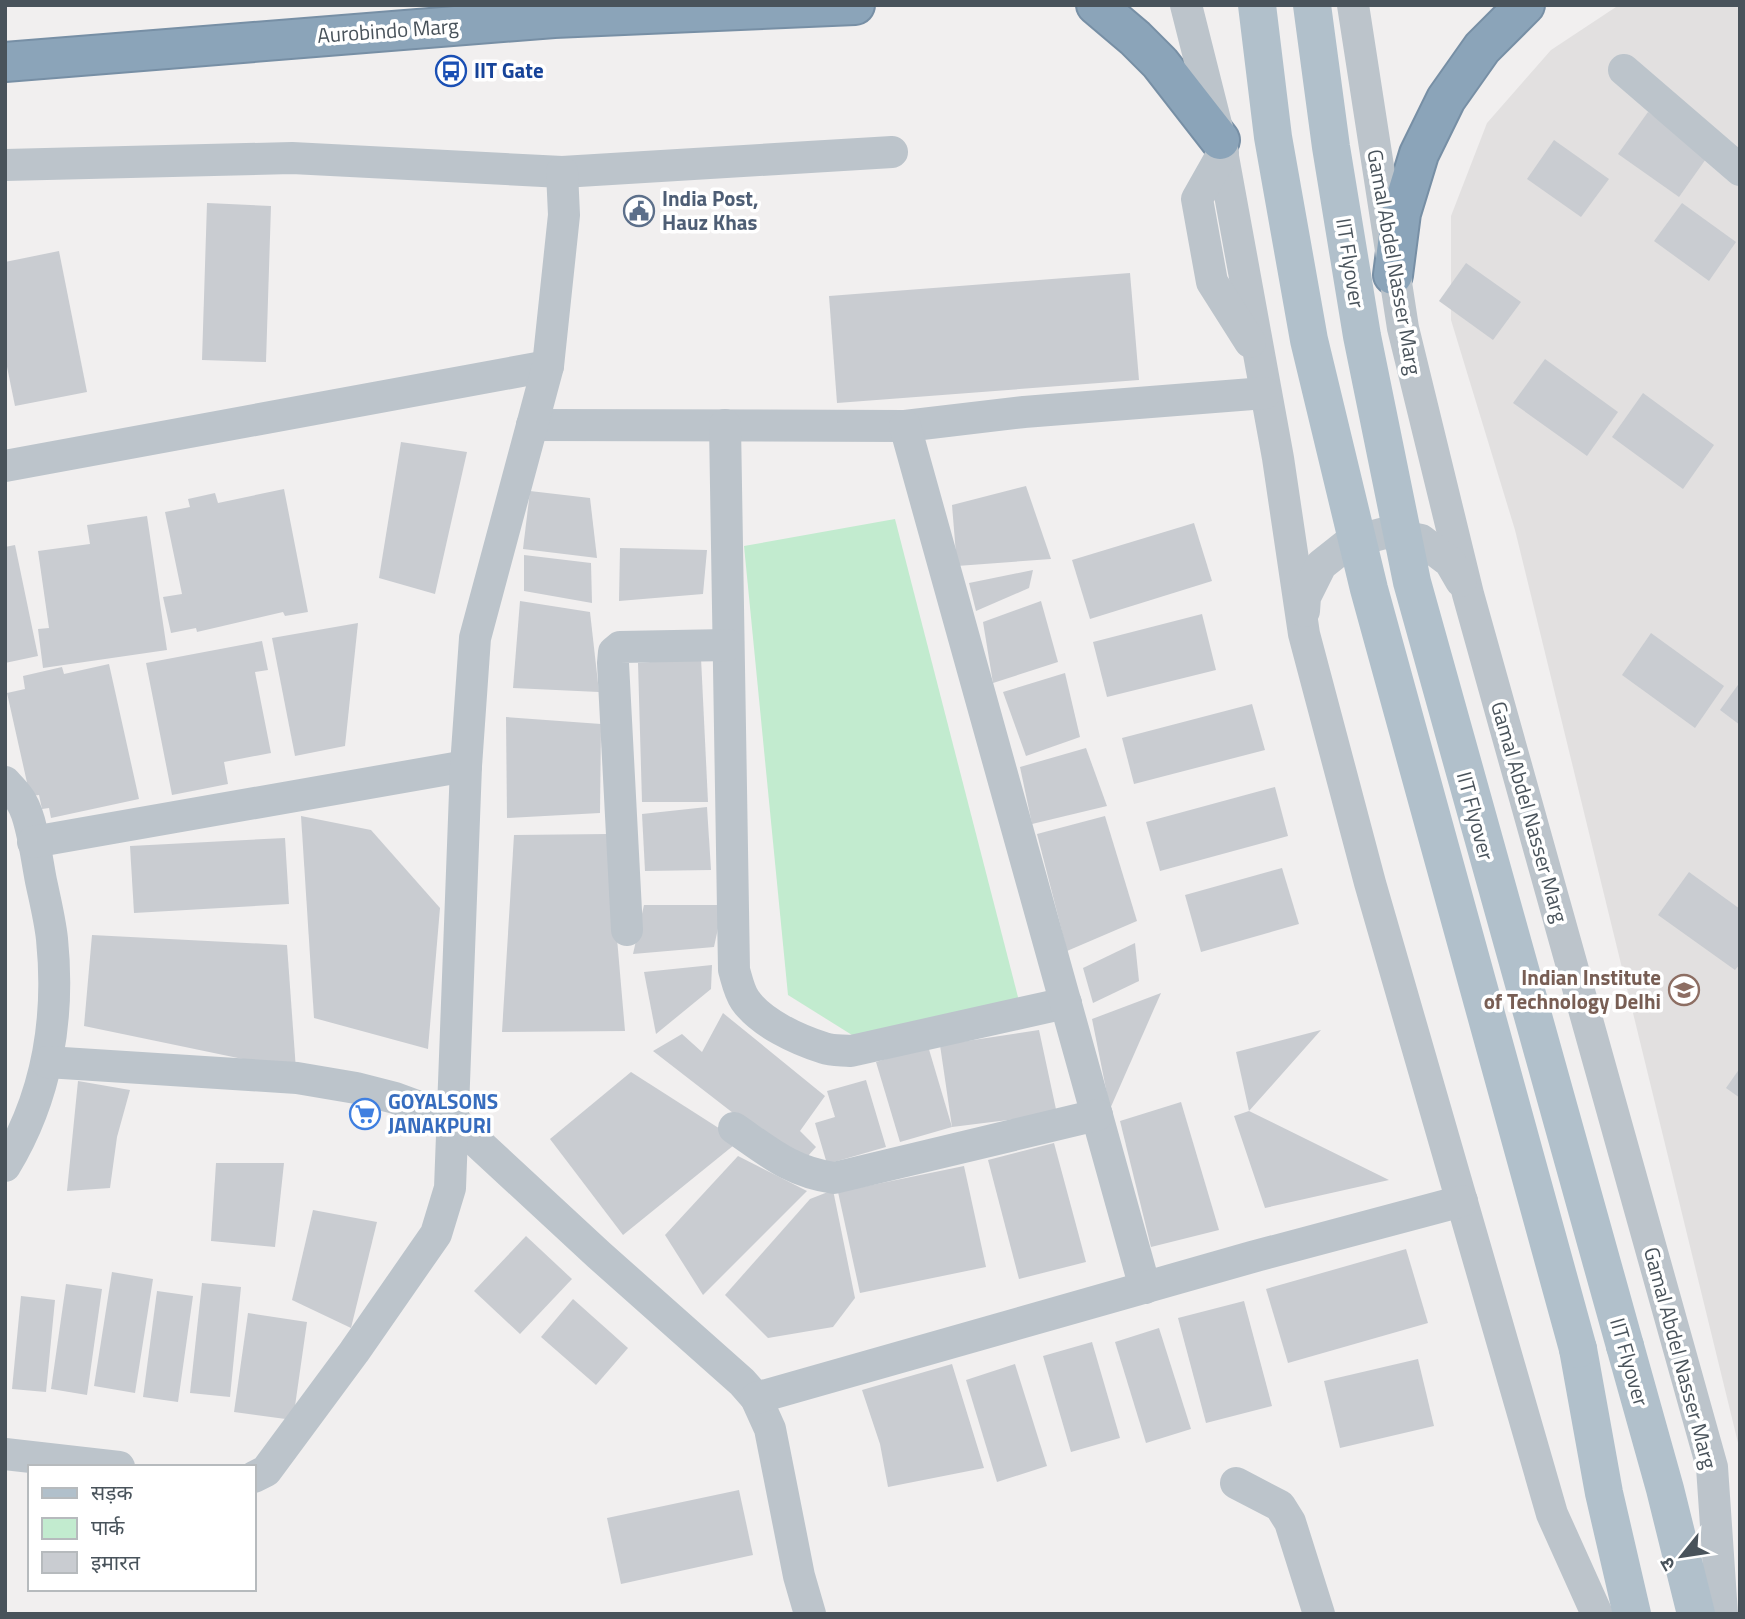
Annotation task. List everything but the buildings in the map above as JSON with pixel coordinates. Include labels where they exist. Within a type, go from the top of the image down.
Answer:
[{"type":"highway","name":"Aurobindo Marg","points":[[5,62],[554,18],[855,5]]},
{"type":"highway","points":[[1096,5],[1160,63],[1222,146]]},
{"type":"highway","points":[[1393,275],[1401,213],[1419,154],[1453,89],[1482,48],[1525,5]]},
{"type":"main road","name":"IIT Flyover","points":[[1257,5],[1273,137],[1310,340],[1363,563],[1578,1349],[1604,1493],[1632,1614]]},
{"type":"main road","name":"IIT Flyover","points":[[1312,5],[1331,147],[1362,337],[1412,582],[1625,1346],[1696,1614]]},
{"type":"street","points":[[1186,5],[1222,146],[1278,458],[1304,634],[1370,883],[1552,1514],[1597,1614]]},
{"type":"street","name":"Gamal Abdel Nasser Marg","points":[[1353,5],[1402,328],[1468,594],[1712,1467],[1722,1614]]},
{"type":"street","points":[[1624,70],[1740,170]]},
{"type":"street","points":[[5,164],[292,158],[562,172],[892,152]]},
{"type":"street","points":[[256,1476],[266,1471],[354,1352],[436,1234],[451,1178],[466,766],[475,638],[548,366],[564,215],[562,172]]},
{"type":"street","points":[[5,466],[548,366]]},
{"type":"street","points":[[532,425],[905,426],[1024,412],[1265,393]]},
{"type":"street","points":[[725,425],[734,970],[739,989],[747,1002],[766,1020],[825,1049],[850,1051],[1066,1003]]},
{"type":"street","points":[[905,426],[1145,1288]]},
{"type":"street","points":[[1304,634],[1305,597],[1321,565],[1350,542],[1385,533],[1420,540],[1450,562],[1468,594]]},
{"type":"street","points":[[627,930],[614,652],[620,647],[728,645]]},
{"type":"street","points":[[33,842],[466,766]]},
{"type":"street","points":[[5,782],[23,804],[33,842],[52,937],[55,1003],[47,1062],[39,1093],[21,1140],[5,1166]]},
{"type":"street","points":[[47,1062],[297,1078],[395,1098],[452,1119],[599,1255],[743,1382],[756,1398],[770,1429],[799,1576],[810,1614]]},
{"type":"street","points":[[734,1128],[783,1162],[810,1174],[834,1178],[1097,1115]]},
{"type":"street","points":[[756,1398],[1252,1257],[1462,1201]]},
{"type":"street","points":[[5,1454],[101,1465]]},
{"type":"street","points":[[1236,1483],[1280,1506],[1290,1522],[1319,1614]]},
{"type":"shaded area","name":"Indian Institute of Technology Delhi","points":[[1619,5],[1740,5],[1740,1451],[1515,530],[1451,320],[1451,216],[1487,123],[1551,50]]},
{"type":"green space","points":[[895,519],[1019,1001],[860,1040],[788,995],[744,546]]},
{"type":"place","name":"IIT Gate","points":[[451,71]]},
{"type":"place","name":"India Post, Hauz Khas","points":[[639,211]]},
{"type":"place","name":"Indian Institute of Technology Delhi","points":[[1684,990]]},
{"type":"place","name":"GOYALSONS JANAKPURI","points":[[365,1114]]}]
